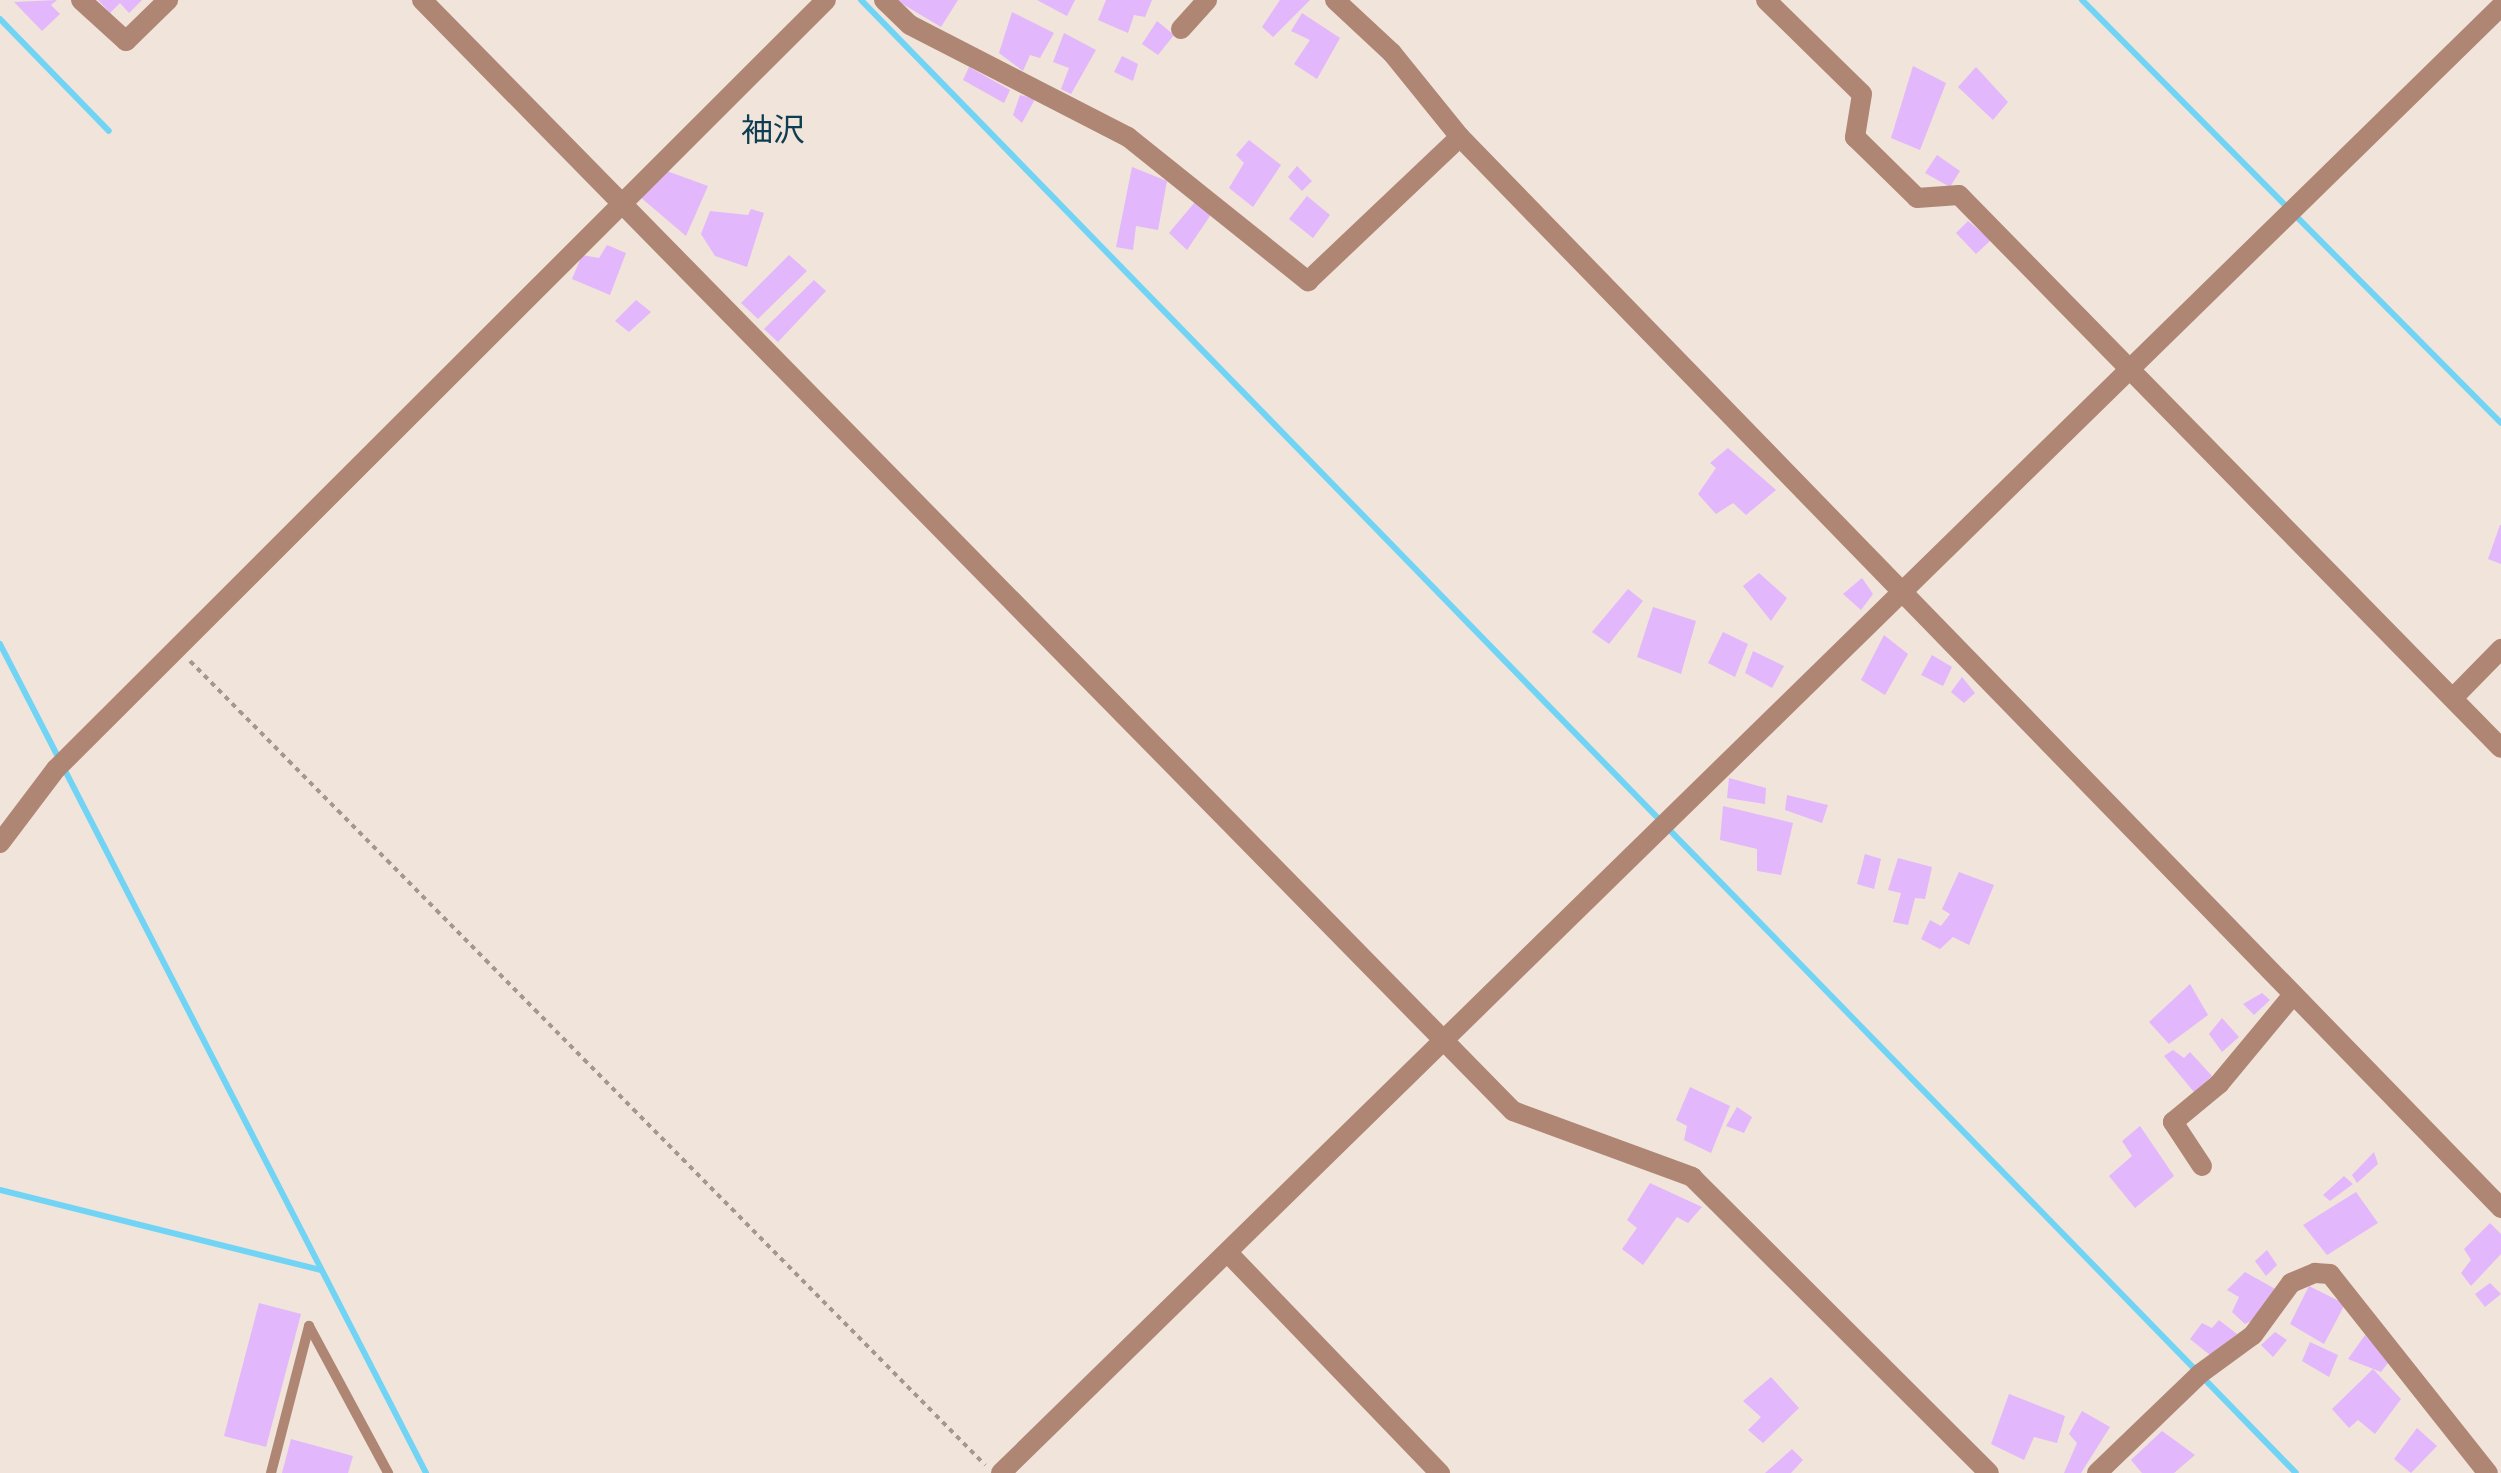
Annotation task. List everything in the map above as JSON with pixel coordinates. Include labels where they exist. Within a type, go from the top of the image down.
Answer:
[{"type":"street","points":[[81,0],[126,41],[168,0]]},
{"type":"street","points":[[422,0],[616,204],[1448,1040],[1513,1111],[1692,1177],[1989,1473]]},
{"type":"street","points":[[0,843],[56,768],[616,204],[826,0]]},
{"type":"street","points":[[884,0],[910,26],[1128,137],[1308,281],[1460,137]]},
{"type":"street","points":[[1181,29],[1207,0]]},
{"type":"street","points":[[1335,0],[1392,53],[1460,137],[2501,1208]]},
{"type":"street","points":[[1766,0],[1862,94],[1854,137],[1916,198],[1959,195],[2501,748]]},
{"type":"street","points":[[1001,1473],[1230,1255],[1899,591],[2501,6]]},
{"type":"street","points":[[2453,698],[2501,649]]},
{"type":"street","points":[[2202,1166],[2173,1122],[2219,1084],[2293,995]]},
{"type":"street","points":[[1230,1255],[1440,1473]]},
{"type":"street","points":[[2097,1473],[2201,1373],[2253,1335],[2291,1283],[2316,1273],[2330,1274],[2488,1473]]},
{"type":"lane","points":[[271,1473],[310,1326],[388,1473]]},
{"type":"path","points":[[176,647],[993,1473]]},
{"type":"building","points":[[57,0],[51,5],[60,14],[42,31],[14,2]]},
{"type":"building","points":[[98,0],[142,0],[129,13],[120,3],[110,13]]},
{"type":"building","points":[[896,0],[958,0],[941,27]]},
{"type":"building","points":[[1037,0],[1075,0],[1067,16]]},
{"type":"building","points":[[1106,0],[1152,0],[1145,17],[1134,15],[1128,33],[1098,20]]},
{"type":"building","points":[[1280,0],[1310,0],[1273,37],[1262,27]]},
{"type":"building","points":[[1012,12],[1054,33],[1040,58],[1030,55],[1023,71],[999,53]]},
{"type":"building","points":[[1302,13],[1340,38],[1317,79],[1294,64],[1310,40],[1291,31]]},
{"type":"building","points":[[1157,21],[1174,35],[1158,55],[1142,44]]},
{"type":"building","points":[[1064,33],[1096,50],[1071,94],[1061,89],[1069,68],[1053,62]]},
{"type":"building","points":[[1122,56],[1138,64],[1133,81],[1114,72]]},
{"type":"building","points":[[1913,66],[1946,83],[1920,150],[1891,138]]},
{"type":"building","points":[[969,67],[1010,90],[1004,103],[963,80]]},
{"type":"building","points":[[1976,67],[2008,102],[1993,120],[1958,87]]},
{"type":"building","points":[[1020,95],[1035,99],[1022,123],[1013,115]]},
{"type":"building","points":[[1249,140],[1281,165],[1253,207],[1229,188],[1244,163],[1236,155]]},
{"type":"building","points":[[1937,155],[1960,171],[1950,187],[1925,173]]},
{"type":"building","points":[[1297,166],[1312,181],[1302,191],[1288,177]]},
{"type":"building","points":[[1132,167],[1167,181],[1158,230],[1136,226],[1133,250],[1116,247]]},
{"type":"building","points":[[664,170],[708,186],[686,236],[639,196]]},
{"type":"building","points":[[1307,196],[1330,215],[1313,238],[1289,219]]},
{"type":"building","points":[[1195,202],[1212,213],[1187,250],[1169,233]]},
{"type":"building","points":[[751,209],[764,213],[747,267],[715,256],[701,234],[710,211],[748,215]]},
{"type":"building","points":[[1968,221],[1991,240],[1976,254],[1956,233]]},
{"type":"building","points":[[607,245],[626,253],[610,295],[572,279],[582,255],[599,258]]},
{"type":"building","points":[[789,255],[807,271],[758,319],[741,303]]},
{"type":"building","points":[[814,280],[826,291],[778,342],[764,329]]},
{"type":"building","points":[[636,300],[651,312],[629,332],[615,321]]},
{"type":"building","points":[[1728,448],[1776,490],[1746,515],[1733,503],[1716,514],[1698,494],[1716,468],[1710,463]]},
{"type":"building","points":[[2501,525],[2501,564],[2488,559]]},
{"type":"building","points":[[1759,573],[1787,598],[1771,621],[1743,586]]},
{"type":"building","points":[[1862,578],[1873,594],[1861,610],[1843,594]]},
{"type":"building","points":[[1628,589],[1643,601],[1609,644],[1592,632]]},
{"type":"building","points":[[1653,607],[1696,621],[1681,674],[1637,657]]},
{"type":"building","points":[[1723,632],[1748,644],[1735,677],[1708,663]]},
{"type":"building","points":[[1884,635],[1908,654],[1885,695],[1861,680]]},
{"type":"building","points":[[1753,651],[1784,666],[1772,688],[1745,673]]},
{"type":"building","points":[[1932,655],[1952,667],[1943,686],[1921,675]]},
{"type":"building","points":[[1962,677],[1975,693],[1964,703],[1951,692]]},
{"type":"building","points":[[1729,778],[1766,788],[1765,804],[1727,798]]},
{"type":"building","points":[[1787,795],[1828,805],[1822,823],[1785,810]]},
{"type":"building","points":[[1723,806],[1793,823],[1781,875],[1757,871],[1757,849],[1720,840]]},
{"type":"building","points":[[1865,854],[1881,859],[1874,889],[1857,884]]},
{"type":"building","points":[[1898,858],[1932,867],[1925,899],[1915,898],[1908,925],[1893,922],[1901,893],[1888,890]]},
{"type":"building","points":[[1959,872],[1994,885],[1969,945],[1953,937],[1940,949],[1921,939],[1930,920],[1941,926],[1950,914],[1942,909]]},
{"type":"building","points":[[2190,984],[2208,1015],[2169,1044],[2149,1022]]},
{"type":"building","points":[[2262,993],[2270,1000],[2254,1015],[2243,1004]]},
{"type":"building","points":[[2222,1018],[2239,1037],[2222,1052],[2209,1034]]},
{"type":"building","points":[[2173,1050],[2184,1058],[2190,1052],[2212,1076],[2194,1092],[2164,1056]]},
{"type":"building","points":[[1690,1087],[1730,1106],[1711,1153],[1684,1140],[1687,1126],[1676,1120]]},
{"type":"building","points":[[1737,1107],[1752,1117],[1744,1133],[1726,1126]]},
{"type":"building","points":[[2140,1126],[2174,1176],[2135,1208],[2109,1176],[2132,1156],[2122,1141]]},
{"type":"building","points":[[2374,1152],[2378,1164],[2357,1183],[2352,1175]]},
{"type":"building","points":[[2344,1176],[2353,1184],[2330,1201],[2323,1195]]},
{"type":"building","points":[[1650,1183],[1702,1207],[1688,1223],[1677,1217],[1643,1265],[1622,1249],[1637,1228],[1627,1220]]},
{"type":"building","points":[[2356,1192],[2378,1223],[2327,1255],[2303,1225]]},
{"type":"building","points":[[2490,1223],[2501,1234],[2501,1254],[2471,1286],[2461,1273],[2471,1260],[2464,1249]]},
{"type":"building","points":[[2267,1250],[2277,1265],[2266,1276],[2255,1261]]},
{"type":"building","points":[[2245,1272],[2277,1290],[2259,1317],[2245,1324],[2232,1312],[2239,1297],[2227,1290]]},
{"type":"building","points":[[2490,1283],[2501,1294],[2485,1307],[2475,1294]]},
{"type":"building","points":[[2309,1286],[2345,1304],[2324,1344],[2290,1324]]},
{"type":"building","points":[[259,1303],[301,1314],[266,1447],[224,1436]]},
{"type":"building","points":[[2219,1320],[2237,1334],[2210,1355],[2190,1339],[2202,1323],[2212,1328]]},
{"type":"building","points":[[2275,1332],[2287,1340],[2273,1357],[2261,1345]]},
{"type":"building","points":[[2365,1335],[2390,1360],[2381,1372],[2348,1359]]},
{"type":"building","points":[[2310,1342],[2338,1355],[2329,1377],[2302,1361]]},
{"type":"building","points":[[2373,1369],[2401,1399],[2375,1434],[2358,1420],[2349,1428],[2332,1409]]},
{"type":"building","points":[[1771,1377],[1799,1408],[1763,1443],[1748,1430],[1761,1417],[1743,1401]]},
{"type":"building","points":[[2009,1394],[2065,1416],[2057,1443],[2034,1437],[2024,1460],[1991,1444]]},
{"type":"building","points":[[2082,1411],[2110,1427],[2081,1473],[2064,1473],[2077,1443],[2069,1434]]},
{"type":"building","points":[[2417,1428],[2437,1446],[2411,1473],[2394,1459]]},
{"type":"building","points":[[2162,1431],[2195,1455],[2174,1473],[2142,1473],[2131,1460]]},
{"type":"building","points":[[291,1439],[353,1456],[348,1473],[282,1473]]},
{"type":"building","points":[[1792,1449],[1803,1460],[1791,1473],[1765,1473]]},
{"type":"waterway","points":[[861,0],[2296,1473]]},
{"type":"waterway","points":[[2082,0],[2501,423]]},
{"type":"waterway","points":[[0,19],[109,131]]},
{"type":"waterway","points":[[0,644],[426,1473]]},
{"type":"waterway","points":[[0,1190],[321,1270]]},
{"type":"district","name":"袖沢","points":[[773,128]]}]
